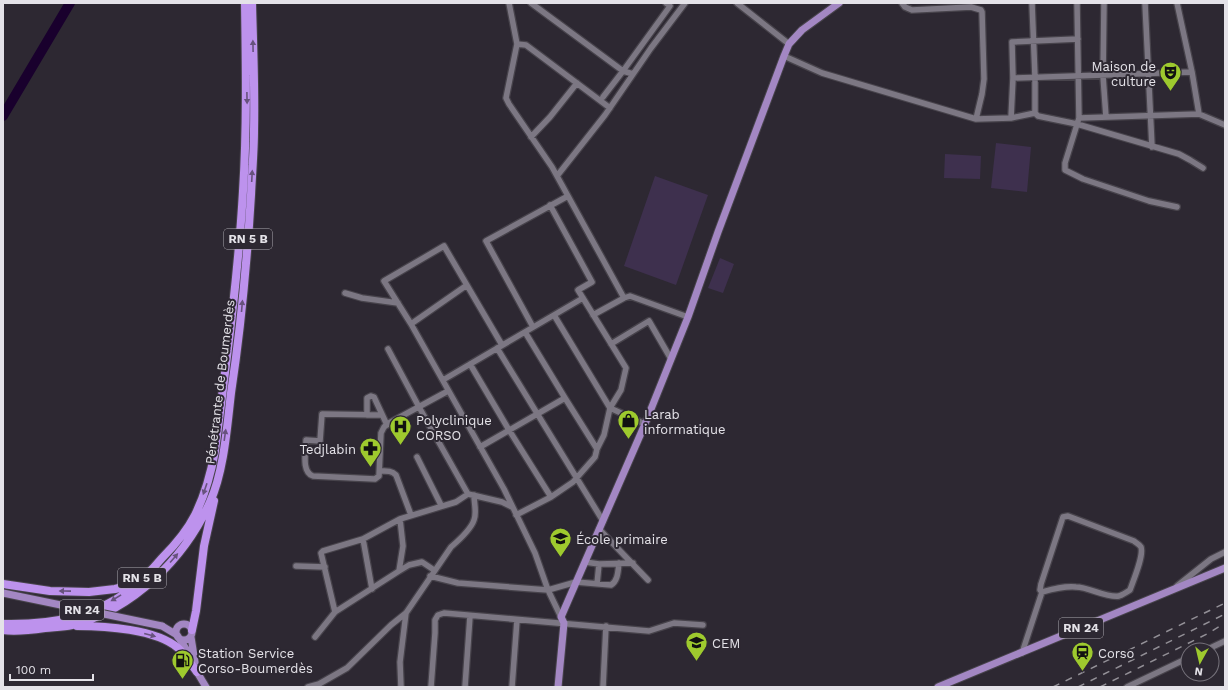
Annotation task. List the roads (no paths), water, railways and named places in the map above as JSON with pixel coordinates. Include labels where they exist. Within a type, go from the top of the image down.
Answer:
[{"type":"highway","name":"Pénétrante de Boumerdès","points":[[3,624],[30,624],[55,621],[81,615],[101,607],[127,592],[153,568],[182,536],[198,508],[213,463],[235,293],[243,191],[247,103],[245,3]]},
{"type":"highway","name":"Pénétrante de Boumerdès","points":[[3,630],[31,630],[70,626],[96,617],[114,608],[142,590],[165,569],[190,538],[202,519],[211,500],[220,473],[239,339],[249,229],[254,131],[252,3]]},
{"type":"highway","points":[[191,634],[196,611],[204,546],[220,473]]},
{"type":"highway","points":[[3,584],[50,591],[89,592],[115,589],[130,583],[139,576],[182,536]]},
{"type":"highway","points":[[70,626],[108,628],[153,636],[170,642],[179,649],[197,672]]},
{"type":"main road","points":[[558,687],[562,620],[576,582],[646,424],[688,317],[784,56],[789,44],[802,30],[839,3]]},
{"type":"main road","name":"RN 24","points":[[938,687],[1225,568]]},
{"type":"main road","name":"RN 24","points":[[3,592],[162,626]]},
{"type":"main road","points":[[184,624],[177,628],[177,635],[206,687]]},
{"type":"main road","points":[[162,626],[184,624],[189,626],[197,672]]},
{"type":"main road","points":[[162,626],[177,635],[180,639],[184,640],[191,634]]},
{"type":"street","points":[[509,3],[517,44],[506,98],[557,176],[624,298]]},
{"type":"street","points":[[530,3],[623,71],[633,74]]},
{"type":"street","points":[[557,176],[610,108],[685,3]]},
{"type":"street","points":[[737,3],[789,44]]},
{"type":"street","points":[[902,3],[905,7],[912,10],[971,7],[981,10],[984,79],[976,119]]},
{"type":"street","points":[[1032,3],[1035,113]]},
{"type":"street","points":[[1077,3],[1079,76],[1078,121],[1065,163],[1065,170],[1083,179],[1149,201],[1177,207]]},
{"type":"street","points":[[1104,3],[1104,76],[1106,117]]},
{"type":"street","points":[[1145,3],[1152,147]]},
{"type":"street","points":[[1177,3],[1192,72],[1199,114]]},
{"type":"street","points":[[603,97],[623,71],[668,5],[679,11]]},
{"type":"street","points":[[1011,118],[1012,42],[1078,39]]},
{"type":"street","points":[[517,44],[526,45],[610,108]]},
{"type":"street","points":[[784,56],[822,73],[976,119],[1011,118],[1035,113],[1044,118],[1078,121],[1106,117],[1199,114],[1225,125]]},
{"type":"street","points":[[1012,78],[1192,72]]},
{"type":"street","points":[[532,137],[577,83]]},
{"type":"street","points":[[1078,121],[1152,147],[1185,156],[1203,168]]},
{"type":"street","points":[[533,327],[486,241],[568,196]]},
{"type":"street","points":[[516,515],[551,497],[573,482],[595,457],[604,435],[610,408],[621,390],[626,368],[578,290],[592,282],[550,205]]},
{"type":"street","points":[[562,620],[548,590],[535,553],[504,489],[411,324],[384,281],[444,246],[467,285],[537,414],[603,521]]},
{"type":"street","points":[[411,324],[467,285]]},
{"type":"street","points":[[345,293],[362,298],[398,303]]},
{"type":"street","points":[[593,315],[630,296],[688,317]]},
{"type":"street","points":[[442,380],[583,298]]},
{"type":"street","points":[[554,315],[610,408],[646,424]]},
{"type":"street","points":[[611,344],[648,321],[671,360]]},
{"type":"street","points":[[525,332],[564,398],[597,449]]},
{"type":"street","points":[[308,687],[319,684],[347,668],[386,630],[406,613],[451,547],[460,539],[474,521],[475,514],[471,494],[419,407],[388,349]]},
{"type":"street","points":[[470,364],[551,497]]},
{"type":"street","points":[[382,415],[322,414],[320,441],[306,440],[305,468],[307,473],[313,476],[375,479],[379,476],[380,471],[381,433],[387,425],[448,391]]},
{"type":"street","points":[[367,415],[367,398],[371,396],[374,397],[387,425]]},
{"type":"street","points":[[480,447],[564,398]]},
{"type":"street","points":[[417,457],[441,505]]},
{"type":"street","points":[[380,471],[390,471],[396,475],[411,514]]},
{"type":"street","points":[[335,612],[321,553],[323,550],[363,539],[411,514],[456,502],[471,494],[502,502],[512,507]]},
{"type":"street","points":[[1022,653],[1042,592],[1040,590],[1041,584],[1063,517],[1068,516],[1134,541],[1141,548],[1142,554],[1130,590],[1121,595],[1107,595],[1076,586],[1042,592]]},
{"type":"street","points":[[399,571],[403,546],[400,519]]},
{"type":"street","points":[[599,529],[648,580]]},
{"type":"street","points":[[363,539],[372,589]]},
{"type":"street","points":[[1174,588],[1211,559],[1225,552]]},
{"type":"street","points":[[315,637],[335,612],[409,565],[422,562],[434,570]]},
{"type":"street","points":[[585,562],[599,564],[633,563]]},
{"type":"street","points":[[430,576],[458,583],[548,590],[576,582],[611,585],[616,580],[619,563]]},
{"type":"street","points":[[597,584],[599,564]]},
{"type":"street","points":[[296,566],[325,567]]},
{"type":"street","points":[[401,687],[400,662],[406,613]]},
{"type":"street","points":[[431,687],[435,620],[438,615],[444,613],[517,620],[562,620],[649,631],[674,623],[703,624]]},
{"type":"street","points":[[465,687],[470,616]]},
{"type":"street","points":[[512,687],[517,620]]},
{"type":"street","points":[[602,687],[606,626]]},
{"type":"street","points":[[1127,687],[1180,662]]},
{"type":"waterway","points":[[3,116],[70,3]]},
{"type":"railway","points":[[1053,687],[1225,603]]},
{"type":"railway","points":[[1078,687],[1225,614]]},
{"type":"railway","points":[[1100,687],[1207,634],[1225,623]]},
{"type":"place","name":"Maison de culture","points":[[1171,92]]},
{"type":"place","name":"Larab informatique","points":[[628,440]]},
{"type":"place","name":"Polyclinique CORSO","points":[[401,446]]},
{"type":"place","name":"Tedjlabin","points":[[371,468]]},
{"type":"place","name":"École primaire","points":[[560,558]]},
{"type":"place","name":"CEM","points":[[697,662]]},
{"type":"place","name":"Corso","points":[[1082,672]]},
{"type":"place","name":"Station Service Corso-Boumerdès","points":[[182,680]]}]
